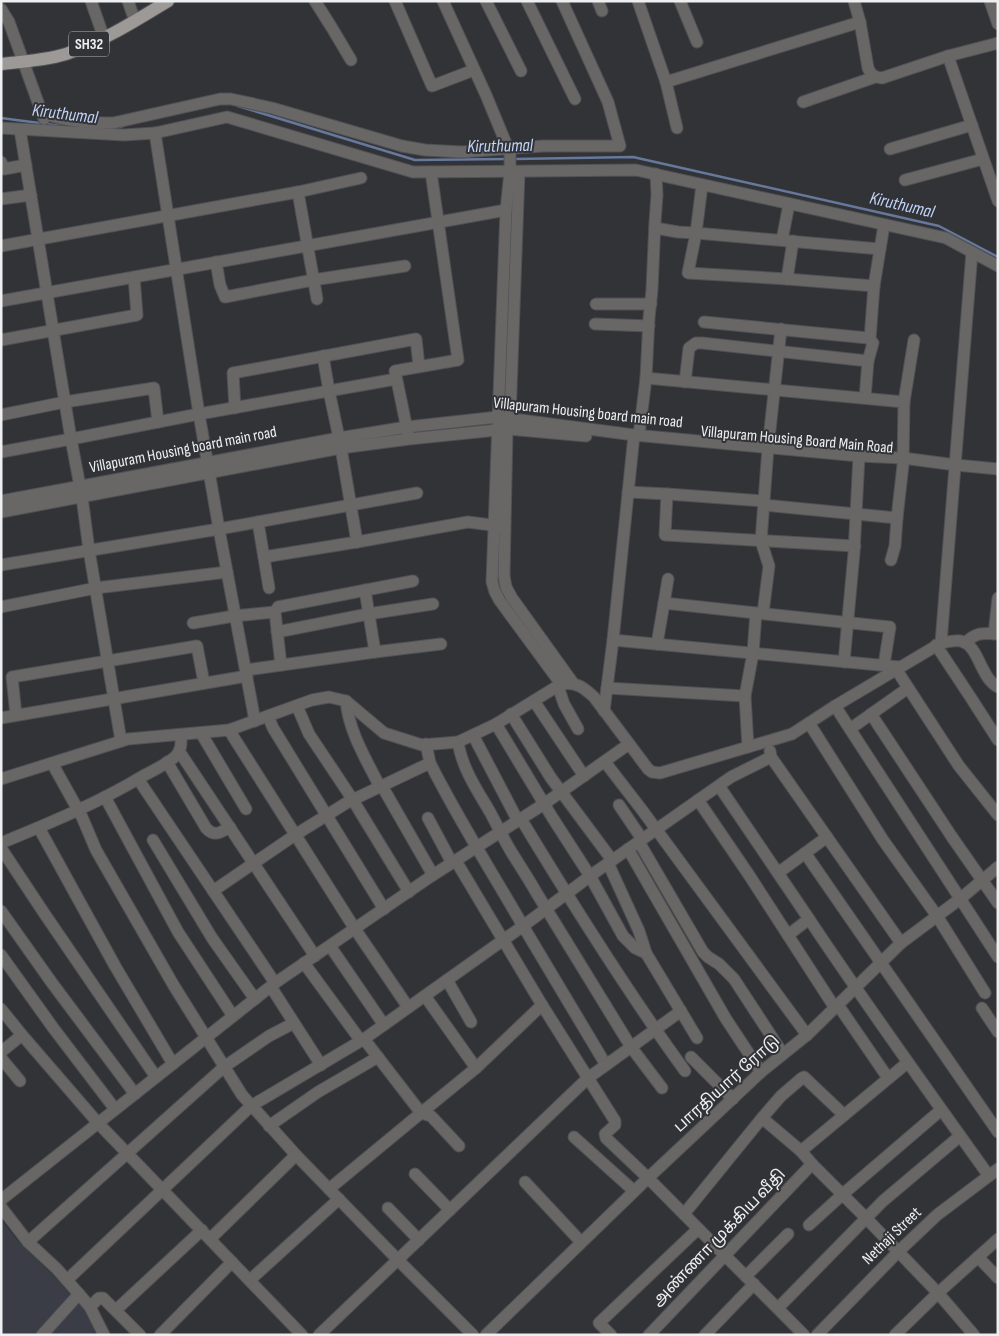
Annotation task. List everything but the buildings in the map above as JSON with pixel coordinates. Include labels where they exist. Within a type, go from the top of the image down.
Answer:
[{"type":"main road","name":"SH32","points":[[1,64],[64,54],[104,38],[168,1]]},
{"type":"street","points":[[91,1],[104,38]]},
{"type":"street","points":[[128,1],[135,21]]},
{"type":"street","points":[[314,1],[351,60]]},
{"type":"street","points":[[395,1],[432,86],[474,70]]},
{"type":"street","points":[[443,1],[509,151],[513,170],[499,526],[492,582],[495,592],[564,684],[584,688],[594,697],[625,747],[652,772],[656,773],[748,747],[769,749]]},
{"type":"street","points":[[486,1],[520,71]]},
{"type":"street","points":[[526,1],[575,99]]},
{"type":"street","points":[[1,128],[20,130],[45,122],[52,117],[97,123],[113,123],[220,99],[231,99],[272,108],[402,146],[425,150],[462,152],[509,151],[543,146],[620,146],[608,102],[562,1]]},
{"type":"street","points":[[638,1],[666,82],[677,128]]},
{"type":"street","points":[[680,1],[697,42]]},
{"type":"street","points":[[854,1],[860,22],[868,68],[875,77]]},
{"type":"street","points":[[990,1],[998,24]]},
{"type":"street","points":[[1,10],[9,22],[45,122]]},
{"type":"street","points":[[666,82],[860,22]]},
{"type":"street","points":[[803,102],[875,77],[882,78],[948,56],[998,43]]},
{"type":"street","points":[[948,56],[998,201]]},
{"type":"street","points":[[45,122],[124,136],[154,133],[227,117],[413,172],[636,170],[946,238],[998,266]]},
{"type":"street","points":[[890,149],[972,125]]},
{"type":"street","points":[[20,130],[121,741]]},
{"type":"street","points":[[154,133],[199,414],[255,721]]},
{"type":"street","points":[[905,180],[983,159]]},
{"type":"street","points":[[1,162],[4,169],[26,165]]},
{"type":"street","points":[[508,287],[506,210],[513,170]]},
{"type":"street","points":[[409,439],[395,371],[458,360],[431,172]]},
{"type":"street","points":[[604,711],[628,492],[635,437],[646,378],[657,196],[656,174]]},
{"type":"street","points":[[1,246],[298,192],[361,178]]},
{"type":"street","points":[[702,185],[688,274],[874,286]]},
{"type":"street","points":[[298,192],[317,299]]},
{"type":"street","points":[[1,199],[31,195]]},
{"type":"street","points":[[787,279],[789,204]]},
{"type":"street","points":[[1,301],[506,210]]},
{"type":"street","points":[[865,398],[868,361],[873,343],[870,339],[874,286],[884,225]]},
{"type":"street","points":[[655,228],[678,232],[696,232],[880,249]]},
{"type":"street","points":[[972,252],[941,650],[998,740]]},
{"type":"street","points":[[216,262],[220,285],[225,298],[314,280],[405,266]]},
{"type":"street","points":[[1,340],[137,315],[134,277]]},
{"type":"street","points":[[596,304],[651,304]]},
{"type":"street","points":[[704,322],[870,339]]},
{"type":"street","points":[[595,324],[649,326]]},
{"type":"street","points":[[748,747],[745,696],[769,566],[761,541],[781,329]]},
{"type":"street","points":[[235,408],[233,373],[416,339],[419,366]]},
{"type":"street","points":[[891,560],[895,546],[903,462],[904,402],[914,340]]},
{"type":"street","points":[[685,382],[689,348],[696,343],[868,361]]},
{"type":"street","points":[[323,356],[357,542]]},
{"type":"street","points":[[646,378],[904,402]]},
{"type":"street","points":[[1,452],[199,414],[396,380]]},
{"type":"street","points":[[1,415],[65,402],[154,388],[158,422]]},
{"type":"street","name":"Villapuram Housing board main road","points":[[1,501],[81,491],[209,468],[340,443],[407,427],[503,424]]},
{"type":"street","name":"Villapuram Housing Board Main Road","points":[[340,443],[409,439],[503,424],[590,436],[635,437],[808,458],[903,462]]},
{"type":"street","points":[[844,662],[855,546],[859,460]]},
{"type":"street","name":"Villapuram Housing board main road","points":[[903,462],[955,468],[998,469]]},
{"type":"street","points":[[955,468],[998,475]]},
{"type":"street","name":"Villapuram Housing Board Main Road","points":[[1,512],[81,491]]},
{"type":"street","points":[[628,492],[764,503],[897,518]]},
{"type":"street","points":[[1,566],[417,493]]},
{"type":"street","points":[[667,494],[665,535],[855,546]]},
{"type":"street","points":[[258,522],[269,588]]},
{"type":"street","points":[[264,557],[468,522],[499,526]]},
{"type":"street","points":[[1,607],[96,588],[227,572]]},
{"type":"street","points":[[657,644],[668,579]]},
{"type":"street","points":[[281,665],[275,612],[278,607],[413,581]]},
{"type":"street","points":[[365,590],[375,652]]},
{"type":"street","points":[[965,643],[976,634],[996,634],[998,598]]},
{"type":"street","points":[[664,603],[890,627],[884,665]]},
{"type":"street","points":[[277,632],[368,614],[433,604]]},
{"type":"street","points":[[193,623],[275,612]]},
{"type":"street","points":[[613,640],[884,665],[901,676],[959,766],[998,816]]},
{"type":"street","points":[[67,1280],[251,1106],[384,1025],[590,876],[792,734],[811,727],[838,712],[957,641],[965,643],[971,649],[988,679],[998,687]]},
{"type":"street","points":[[1,718],[204,683],[281,665],[441,644]]},
{"type":"street","points":[[16,715],[12,677],[197,646],[204,683]]},
{"type":"street","points":[[850,729],[871,714],[901,676]]},
{"type":"street","points":[[564,684],[563,700],[578,730]]},
{"type":"street","points":[[213,891],[327,815],[381,786],[428,752],[459,749],[477,744],[538,706],[564,684]]},
{"type":"street","points":[[607,688],[745,696]]},
{"type":"street","points":[[1,779],[128,739],[201,733],[232,735],[255,721],[271,722],[300,713],[312,700],[329,697],[384,733],[422,745],[428,752],[452,805],[606,1065]]},
{"type":"street","points":[[538,706],[584,776]]},
{"type":"street","points":[[347,710],[355,736],[381,786],[433,875]]},
{"type":"street","points":[[838,712],[998,957]]},
{"type":"street","points":[[300,713],[309,734],[409,892]]},
{"type":"street","points":[[871,714],[981,881],[998,903]]},
{"type":"street","points":[[516,721],[540,761],[610,862],[639,931],[646,953],[697,1038]]},
{"type":"street","points":[[271,722],[384,909]]},
{"type":"street","points":[[811,727],[883,840],[937,916],[985,993]]},
{"type":"street","points":[[500,731],[590,876],[623,936],[636,948],[646,953]]},
{"type":"street","points":[[201,733],[246,809]]},
{"type":"street","points":[[181,735],[182,755],[315,956]]},
{"type":"street","points":[[232,735],[355,929],[408,1007]]},
{"type":"street","points":[[477,744],[520,820],[566,894],[654,1029],[685,1071]]},
{"type":"street","points":[[1,1200],[273,985],[433,875],[544,804],[625,747]]},
{"type":"street","points":[[459,749],[474,785],[512,853],[631,1047],[662,1088]]},
{"type":"street","points":[[769,749],[827,837],[902,943]]},
{"type":"street","points":[[156,1077],[44,913],[2,847],[80,814],[169,765],[176,756],[182,755]]},
{"type":"street","points":[[604,762],[807,1035]]},
{"type":"street","points":[[52,763],[80,814],[96,850],[174,986],[242,1095],[296,1155],[473,1335]]},
{"type":"street","points":[[169,765],[206,828],[214,834],[230,827]]},
{"type":"street","points":[[139,782],[213,891],[321,1064]]},
{"type":"street","points":[[719,786],[907,1063],[960,1136],[993,1173]]},
{"type":"street","points":[[107,800],[178,932],[233,1016]]},
{"type":"street","points":[[698,800],[788,935],[888,1078]]},
{"type":"street","points":[[619,805],[703,952],[734,979],[783,1054]]},
{"type":"street","points":[[428,818],[616,1123],[606,1132],[605,1136],[804,1335]]},
{"type":"street","points":[[40,831],[115,966],[173,1064]]},
{"type":"street","points":[[778,873],[827,837]]},
{"type":"street","points":[[153,840],[212,938],[255,999]]},
{"type":"street","points":[[628,849],[726,1019],[761,1072]]},
{"type":"street","points":[[805,854],[998,1132]]},
{"type":"street","name":"பாரதியார் ரோடு","points":[[486,1335],[634,1191],[761,1072],[807,1035],[902,943],[960,899],[998,867]]},
{"type":"street","points":[[1,910],[52,983],[135,1094]]},
{"type":"street","points":[[788,935],[809,919]]},
{"type":"street","points":[[330,946],[384,1025]]},
{"type":"street","points":[[3,961],[115,1110]]},
{"type":"street","points":[[304,963],[362,1040],[378,1057],[421,1113],[431,1116],[459,1146]]},
{"type":"street","points":[[447,980],[471,1022]]},
{"type":"street","points":[[425,996],[476,1068]]},
{"type":"street","points":[[329,1189],[476,1068],[542,1005]]},
{"type":"street","points":[[982,1008],[998,1032]]},
{"type":"street","points":[[1,1009],[98,1123],[302,1335]]},
{"type":"street","points":[[319,1335],[588,1078],[681,1011]]},
{"type":"street","points":[[28,1242],[224,1067],[269,1036],[294,1023]]},
{"type":"street","points":[[1,1052],[22,1035]]},
{"type":"street","points":[[269,1126],[318,1092],[378,1057]]},
{"type":"street","points":[[691,1057],[733,1098]]},
{"type":"street","points":[[1,1058],[20,1081]]},
{"type":"street","points":[[801,1151],[907,1063]]},
{"type":"street","points":[[684,1214],[781,1096],[802,1078],[804,1077],[844,1115]]},
{"type":"street","points":[[809,1225],[941,1110]]},
{"type":"street","points":[[762,1118],[801,1151],[938,1292],[974,1335]]},
{"type":"street","points":[[778,1308],[866,1218],[960,1136]]},
{"type":"street","points":[[574,1137],[634,1191]]},
{"type":"street","points":[[210,1239],[296,1155]]},
{"type":"street","name":"அண்ணா முக்கிய வீதி","points":[[649,1335],[812,1164]]},
{"type":"street","name":"Nethaji Street","points":[[817,1335],[937,1215],[993,1173]]},
{"type":"street","points":[[416,1174],[450,1210]]},
{"type":"street","points":[[525,1182],[581,1242]]},
{"type":"street","points":[[250,1280],[339,1199]]},
{"type":"street","points":[[1,1207],[28,1242],[67,1280],[90,1307],[104,1335]]},
{"type":"street","points":[[388,1208],[419,1240]]},
{"type":"street","points":[[611,1335],[599,1323],[698,1229]]},
{"type":"street","points":[[116,1310],[202,1230]]},
{"type":"street","points":[[746,1276],[788,1234]]},
{"type":"street","points":[[899,1333],[938,1292],[998,1239]]},
{"type":"street","points":[[978,1257],[998,1278]]},
{"type":"street","points":[[160,1335],[232,1262]]},
{"type":"street","points":[[705,1335],[754,1284]]},
{"type":"street","points":[[42,1335],[79,1294]]},
{"type":"street","points":[[90,1307],[98,1298],[101,1298],[116,1310],[140,1335]]},
{"type":"shaded area","points":[[1,1220],[17,1240],[59,1281],[83,1309],[96,1335],[1,1335]]},
{"type":"waterway","name":"Kiruthumal","points":[[238,106],[415,160],[507,159]]},
{"type":"waterway","name":"Kiruthumal","points":[[1,118],[62,126]]},
{"type":"waterway","name":"Kiruthumal","points":[[112,129],[123,126]]},
{"type":"waterway","name":"Kiruthumal","points":[[515,159],[633,157],[939,226],[998,257]]}]
